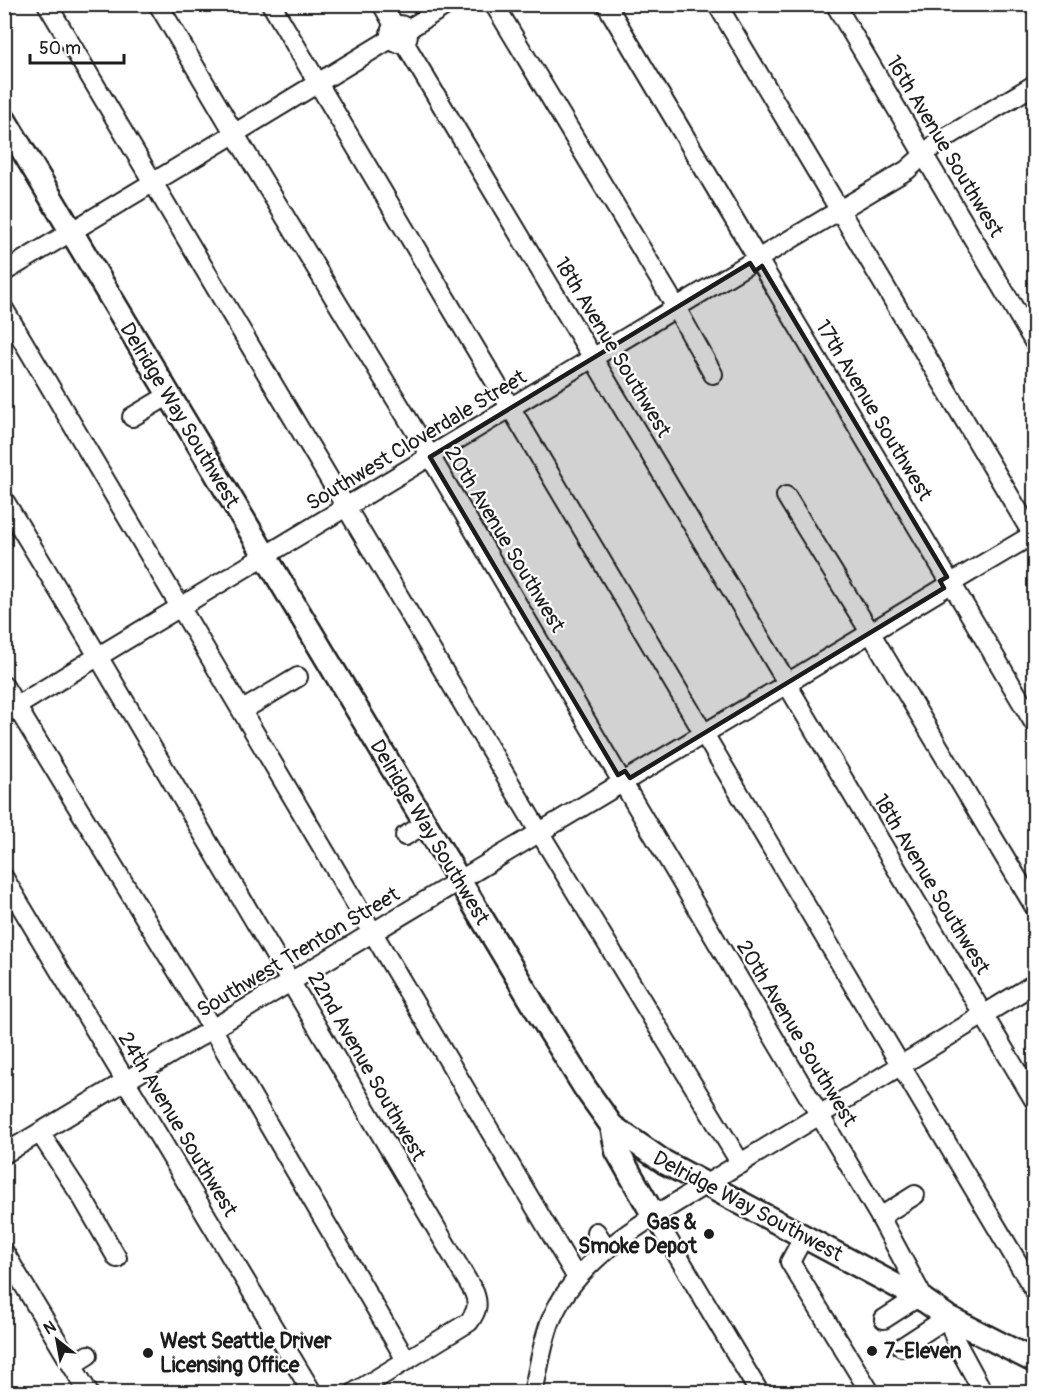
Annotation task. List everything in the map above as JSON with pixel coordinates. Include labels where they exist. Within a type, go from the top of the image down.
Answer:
[{"type":"main road","name":"Delridge Way Southwest","points":[[4,119],[460,882],[573,1069],[612,1126],[657,1157],[921,1299],[948,1317],[1035,1361]]},
{"type":"main road","points":[[612,1126],[617,1151],[654,1216]]},
{"type":"street","points":[[47,4],[345,508],[741,1164]]},
{"type":"street","name":"20th Avenue Southwest","points":[[158,4],[820,1115],[880,1217],[921,1299]]},
{"type":"street","points":[[271,4],[1035,1290]]},
{"type":"street","name":"18th Avenue Southwest","points":[[382,4],[1035,1100]]},
{"type":"street","points":[[4,272],[448,4]]},
{"type":"street","points":[[494,4],[677,308],[713,374]]},
{"type":"street","name":"17th Avenue Southwest","points":[[606,4],[1035,723]]},
{"type":"street","points":[[717,4],[1034,535]]},
{"type":"street","name":"16th Avenue Southwest","points":[[835,4],[924,154],[1028,314],[1035,342]]},
{"type":"street","name":"Southwest Cloverdale Street","points":[[10,710],[907,170],[937,143],[1035,86]]},
{"type":"street","points":[[4,309],[577,1278]]},
{"type":"street","points":[[132,417],[169,395]]},
{"type":"street","points":[[786,496],[1035,906]]},
{"type":"street","name":"22nd Avenue Southwest","points":[[4,501],[99,657],[474,1292],[477,1308],[469,1322],[406,1360]]},
{"type":"street","name":"Southwest Trenton Street","points":[[4,1154],[1034,535]]},
{"type":"street","points":[[243,710],[298,677]]},
{"type":"street","points":[[4,686],[10,710],[213,1030],[406,1360],[355,1392]]},
{"type":"street","points":[[405,836],[425,824]]},
{"type":"street","name":"24th Avenue Southwest","points":[[4,878],[312,1392]]},
{"type":"street","points":[[533,1392],[544,1341],[552,1318],[577,1278],[607,1249],[654,1216],[1035,984]]},
{"type":"street","points":[[40,1133],[83,1199],[117,1258]]},
{"type":"street","points":[[880,1217],[915,1195]]},
{"type":"street","points":[[654,1216],[759,1392]]},
{"type":"street","points":[[596,1232],[607,1249]]},
{"type":"street","points":[[804,1236],[790,1262],[870,1392]]},
{"type":"street","points":[[4,1252],[88,1392]]},
{"type":"street","points":[[884,1319],[921,1299]]},
{"type":"street","points":[[902,1347],[948,1317],[956,1342],[983,1392]]},
{"type":"street","points":[[72,1365],[87,1355]]},
{"type":"highlighted area","points":[[750,263],[755,271],[762,266],[947,577],[940,581],[944,588],[630,778],[625,771],[618,775],[430,457]]},
{"type":"place","name":"Gas & Smoke Depot","points":[[709,1234]]},
{"type":"place","name":"7-Eleven","points":[[872,1351]]},
{"type":"place","name":"West Seattle Driver Licensing Office","points":[[148,1353]]}]
